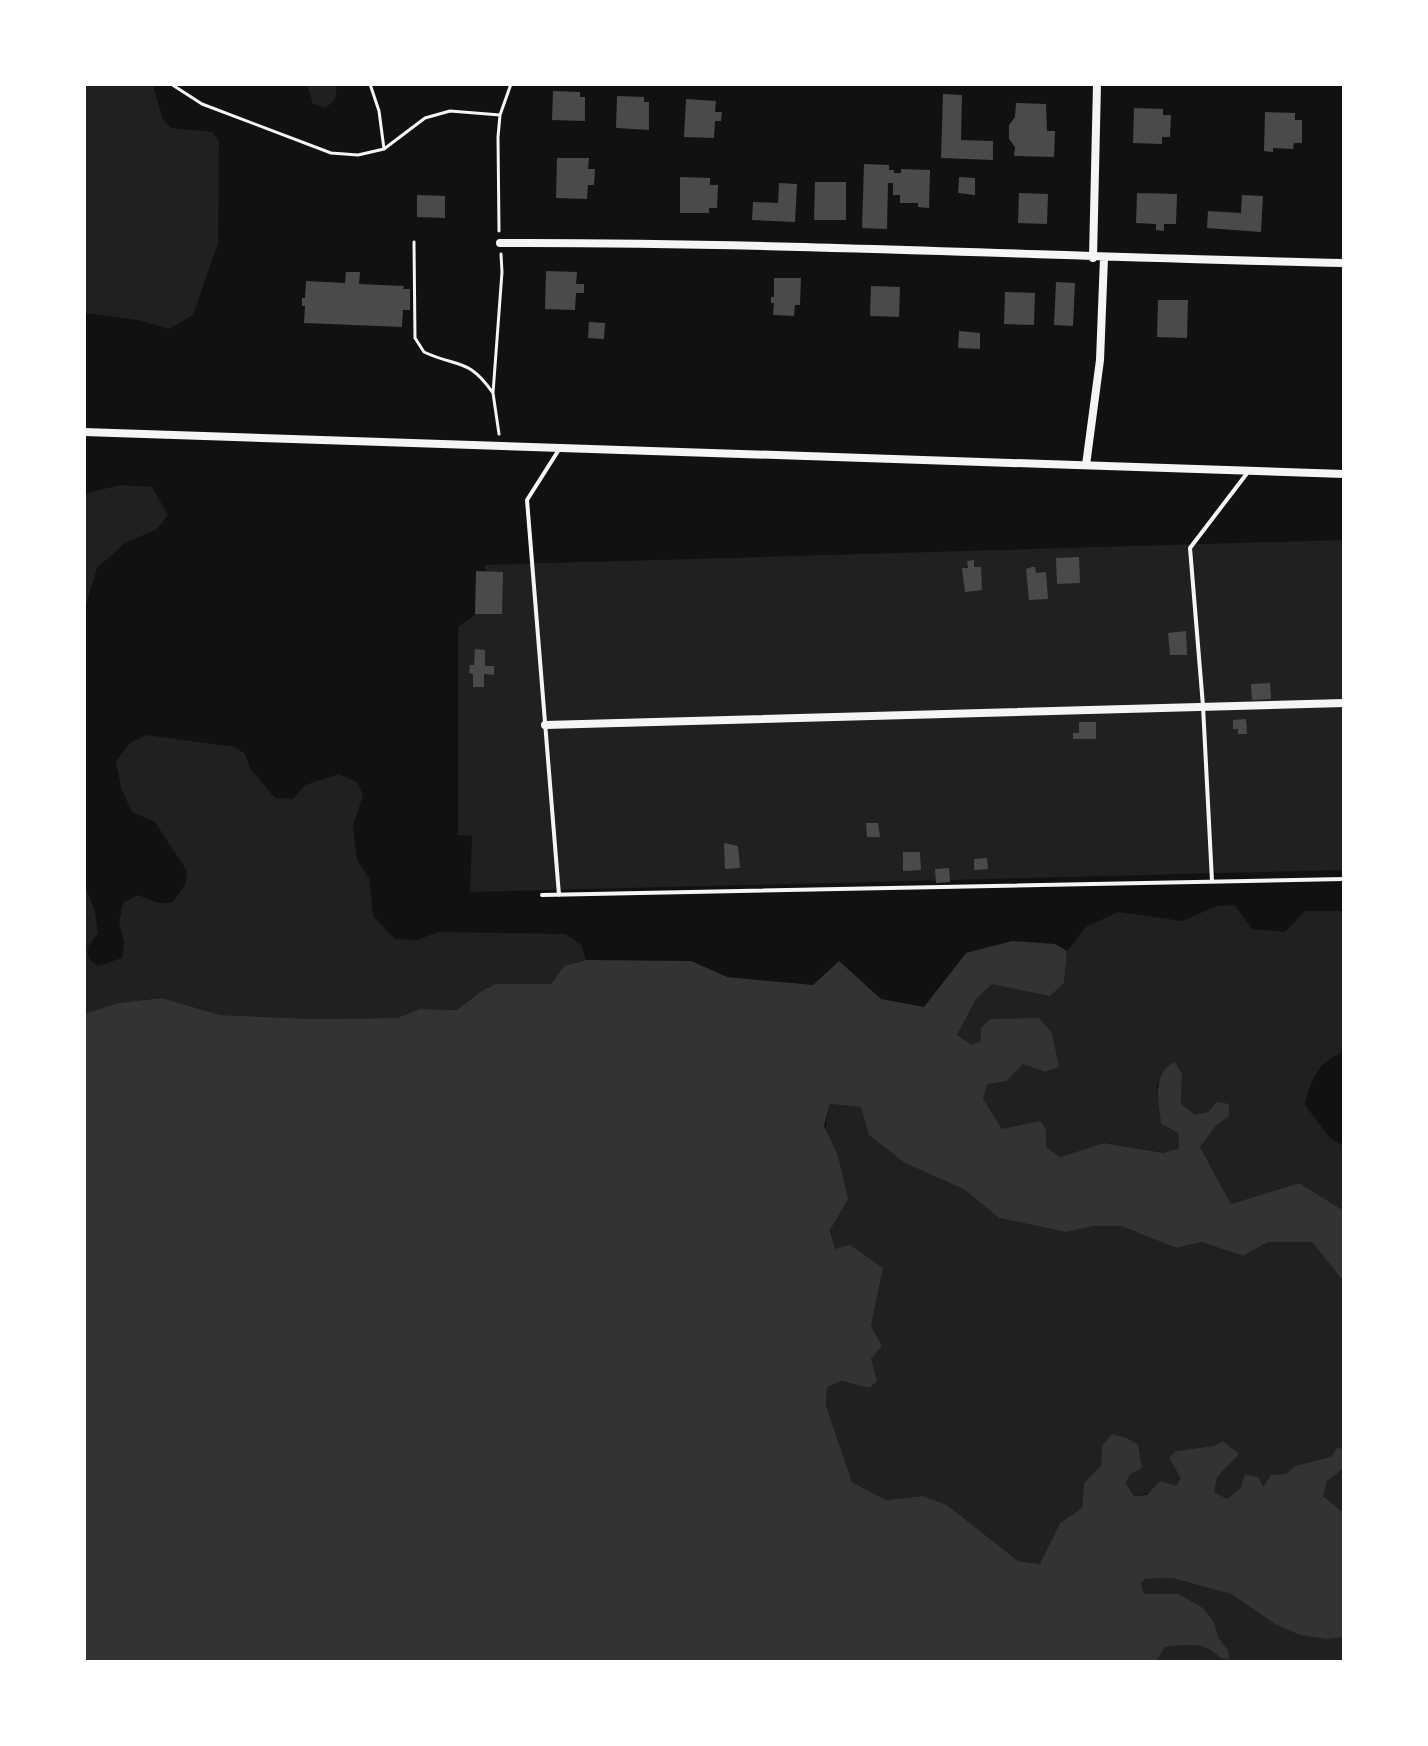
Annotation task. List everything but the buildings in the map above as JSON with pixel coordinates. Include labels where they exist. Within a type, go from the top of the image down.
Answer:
[{"type":"street","points":[[1093,258],[1097,84]]},
{"type":"street","points":[[500,243],[674,242],[1093,258],[1344,263]]},
{"type":"street","points":[[1086,465],[1100,360],[1104,258]]},
{"type":"street","points":[[84,432],[1344,474]]},
{"type":"street","points":[[545,725],[1344,703]]},
{"type":"lane","points":[[559,895],[527,500],[560,447]]},
{"type":"lane","points":[[1212,881],[1203,706],[1190,548],[1248,471]]},
{"type":"lane","points":[[542,895],[1344,879]]},
{"type":"path","points":[[171,84],[202,104],[331,153],[358,155],[384,149],[425,118],[450,111],[500,115]]},
{"type":"path","points":[[370,84],[379,111],[384,149]]},
{"type":"path","points":[[501,445],[493,393],[502,272],[498,137],[500,115],[511,84]]},
{"type":"path","points":[[414,242],[415,338],[424,352],[464,364],[481,376],[493,393]]},
{"type":"shaded area","points":[[84,84],[153,84],[162,118],[171,128],[212,132],[219,141],[218,243],[193,315],[169,329],[138,320],[84,313]]},
{"type":"shaded area","points":[[307,84],[337,84],[335,99],[326,108],[313,104]]},
{"type":"shaded area","points":[[120,485],[152,487],[168,515],[157,529],[125,543],[97,568],[86,605],[84,778],[84,494]]},
{"type":"shaded area","points":[[1344,540],[1344,870],[470,892],[472,836],[458,835],[458,627],[486,607],[485,565]]},
{"type":"shaded area","points":[[146,735],[235,747],[245,754],[250,768],[275,798],[293,799],[305,785],[339,774],[357,782],[363,795],[353,826],[357,860],[369,878],[373,916],[395,939],[417,940],[438,932],[565,934],[581,944],[586,960],[564,966],[551,984],[495,984],[457,1010],[420,1009],[397,1018],[312,1019],[220,1015],[162,998],[118,1003],[84,1014],[84,883],[95,912],[98,933],[87,948],[89,959],[98,966],[122,958],[124,942],[119,923],[123,903],[138,895],[158,903],[172,903],[185,885],[187,871],[155,822],[132,812],[121,788],[116,761],[130,743]]},
{"type":"shaded area","points":[[1235,905],[1252,929],[1285,932],[1305,911],[1344,911],[1344,1052],[1328,1060],[1317,1072],[1305,1105],[1329,1137],[1344,1147],[1344,1211],[1298,1183],[1231,1204],[1200,1147],[1228,1116],[1208,1112],[1195,1116],[1181,1104],[1182,1074],[1169,1065],[1157,1085],[1161,1124],[1178,1133],[1179,1148],[1165,1153],[1104,1143],[1060,1157],[1046,1147],[1046,1129],[1002,1129],[982,1099],[987,1084],[1007,1081],[1023,1064],[1045,1072],[1059,1067],[981,1041],[972,1045],[957,1035],[976,999],[992,983],[1064,983],[1067,951],[1086,927],[1118,912],[1182,921],[1217,906]]},
{"type":"shaded area","points":[[1012,941],[1055,944],[1067,951],[1064,983],[1050,996],[992,984],[976,999],[957,1035],[972,1045],[981,1041],[981,1028],[990,1019],[1039,1018],[1052,1033],[1059,1067],[1045,1072],[1023,1064],[1007,1081],[987,1084],[983,1099],[1002,1129],[1040,1121],[1046,1129],[1046,1147],[1060,1157],[1104,1143],[1164,1153],[1179,1148],[1178,1133],[1161,1124],[1158,1098],[1162,1073],[1175,1062],[1182,1074],[1181,1104],[1195,1115],[1208,1112],[1217,1102],[1229,1104],[1229,1116],[1216,1126],[1200,1147],[1231,1204],[1299,1183],[1344,1211],[1344,1282],[1312,1242],[1268,1242],[1243,1256],[1201,1242],[1176,1248],[1121,1226],[1094,1226],[1066,1232],[999,1218],[965,1190],[905,1163],[869,1135],[861,1107],[830,1104],[824,1126],[838,1156],[848,1199],[830,1230],[835,1249],[850,1245],[883,1268],[871,1326],[882,1346],[871,1359],[877,1381],[869,1388],[842,1381],[827,1387],[826,1406],[852,1482],[886,1500],[923,1496],[947,1505],[1018,1561],[1040,1564],[1060,1523],[1082,1508],[1084,1483],[1101,1466],[1102,1446],[1112,1434],[1138,1445],[1142,1468],[1130,1474],[1126,1483],[1134,1496],[1147,1495],[1160,1481],[1176,1486],[1181,1478],[1169,1458],[1176,1451],[1214,1446],[1223,1441],[1239,1454],[1217,1477],[1214,1492],[1227,1499],[1240,1489],[1245,1475],[1259,1477],[1263,1487],[1271,1475],[1286,1474],[1295,1466],[1331,1457],[1337,1447],[1344,1450],[1344,1468],[1327,1481],[1323,1496],[1344,1513],[1344,1637],[1328,1639],[1300,1635],[1275,1624],[1231,1594],[1172,1578],[1145,1579],[1141,1583],[1144,1594],[1178,1594],[1203,1608],[1214,1622],[1218,1637],[1228,1650],[1229,1659],[1188,1645],[1165,1647],[1156,1662],[84,1662],[84,1014],[118,1003],[162,998],[220,1015],[312,1019],[397,1018],[420,1009],[457,1010],[495,984],[551,984],[564,966],[586,960],[691,961],[727,977],[813,985],[839,961],[881,999],[924,1007],[966,953]]},
{"type":"shaded area","points":[[830,1104],[861,1107],[905,1163],[965,1190],[999,1218],[1066,1232],[1094,1226],[1121,1226],[1176,1248],[1200,1242],[1243,1256],[1268,1242],[1312,1242],[1344,1282],[1344,1450],[1337,1447],[1331,1457],[1295,1466],[1286,1474],[1271,1475],[1263,1487],[1260,1483],[1240,1490],[1227,1499],[1214,1492],[1217,1477],[1238,1454],[1214,1446],[1176,1451],[1181,1478],[1176,1487],[1134,1496],[1126,1483],[1130,1474],[1102,1446],[1101,1466],[1084,1483],[1082,1508],[1060,1523],[1041,1564],[1018,1561],[947,1505],[923,1496],[886,1500],[852,1482],[826,1406],[827,1386],[842,1381],[869,1388],[871,1359],[882,1346],[871,1326],[883,1268],[835,1249],[825,1176],[825,1137]]},
{"type":"shaded area","points":[[1344,1468],[1344,1513],[1323,1496],[1327,1481]]},
{"type":"shaded area","points":[[1172,1578],[1231,1594],[1275,1624],[1328,1639],[1344,1637],[1344,1662],[1156,1662],[1165,1647],[1201,1647],[1220,1658],[1228,1650],[1218,1637],[1214,1622],[1178,1594],[1144,1594],[1141,1583],[1145,1579]]}]
